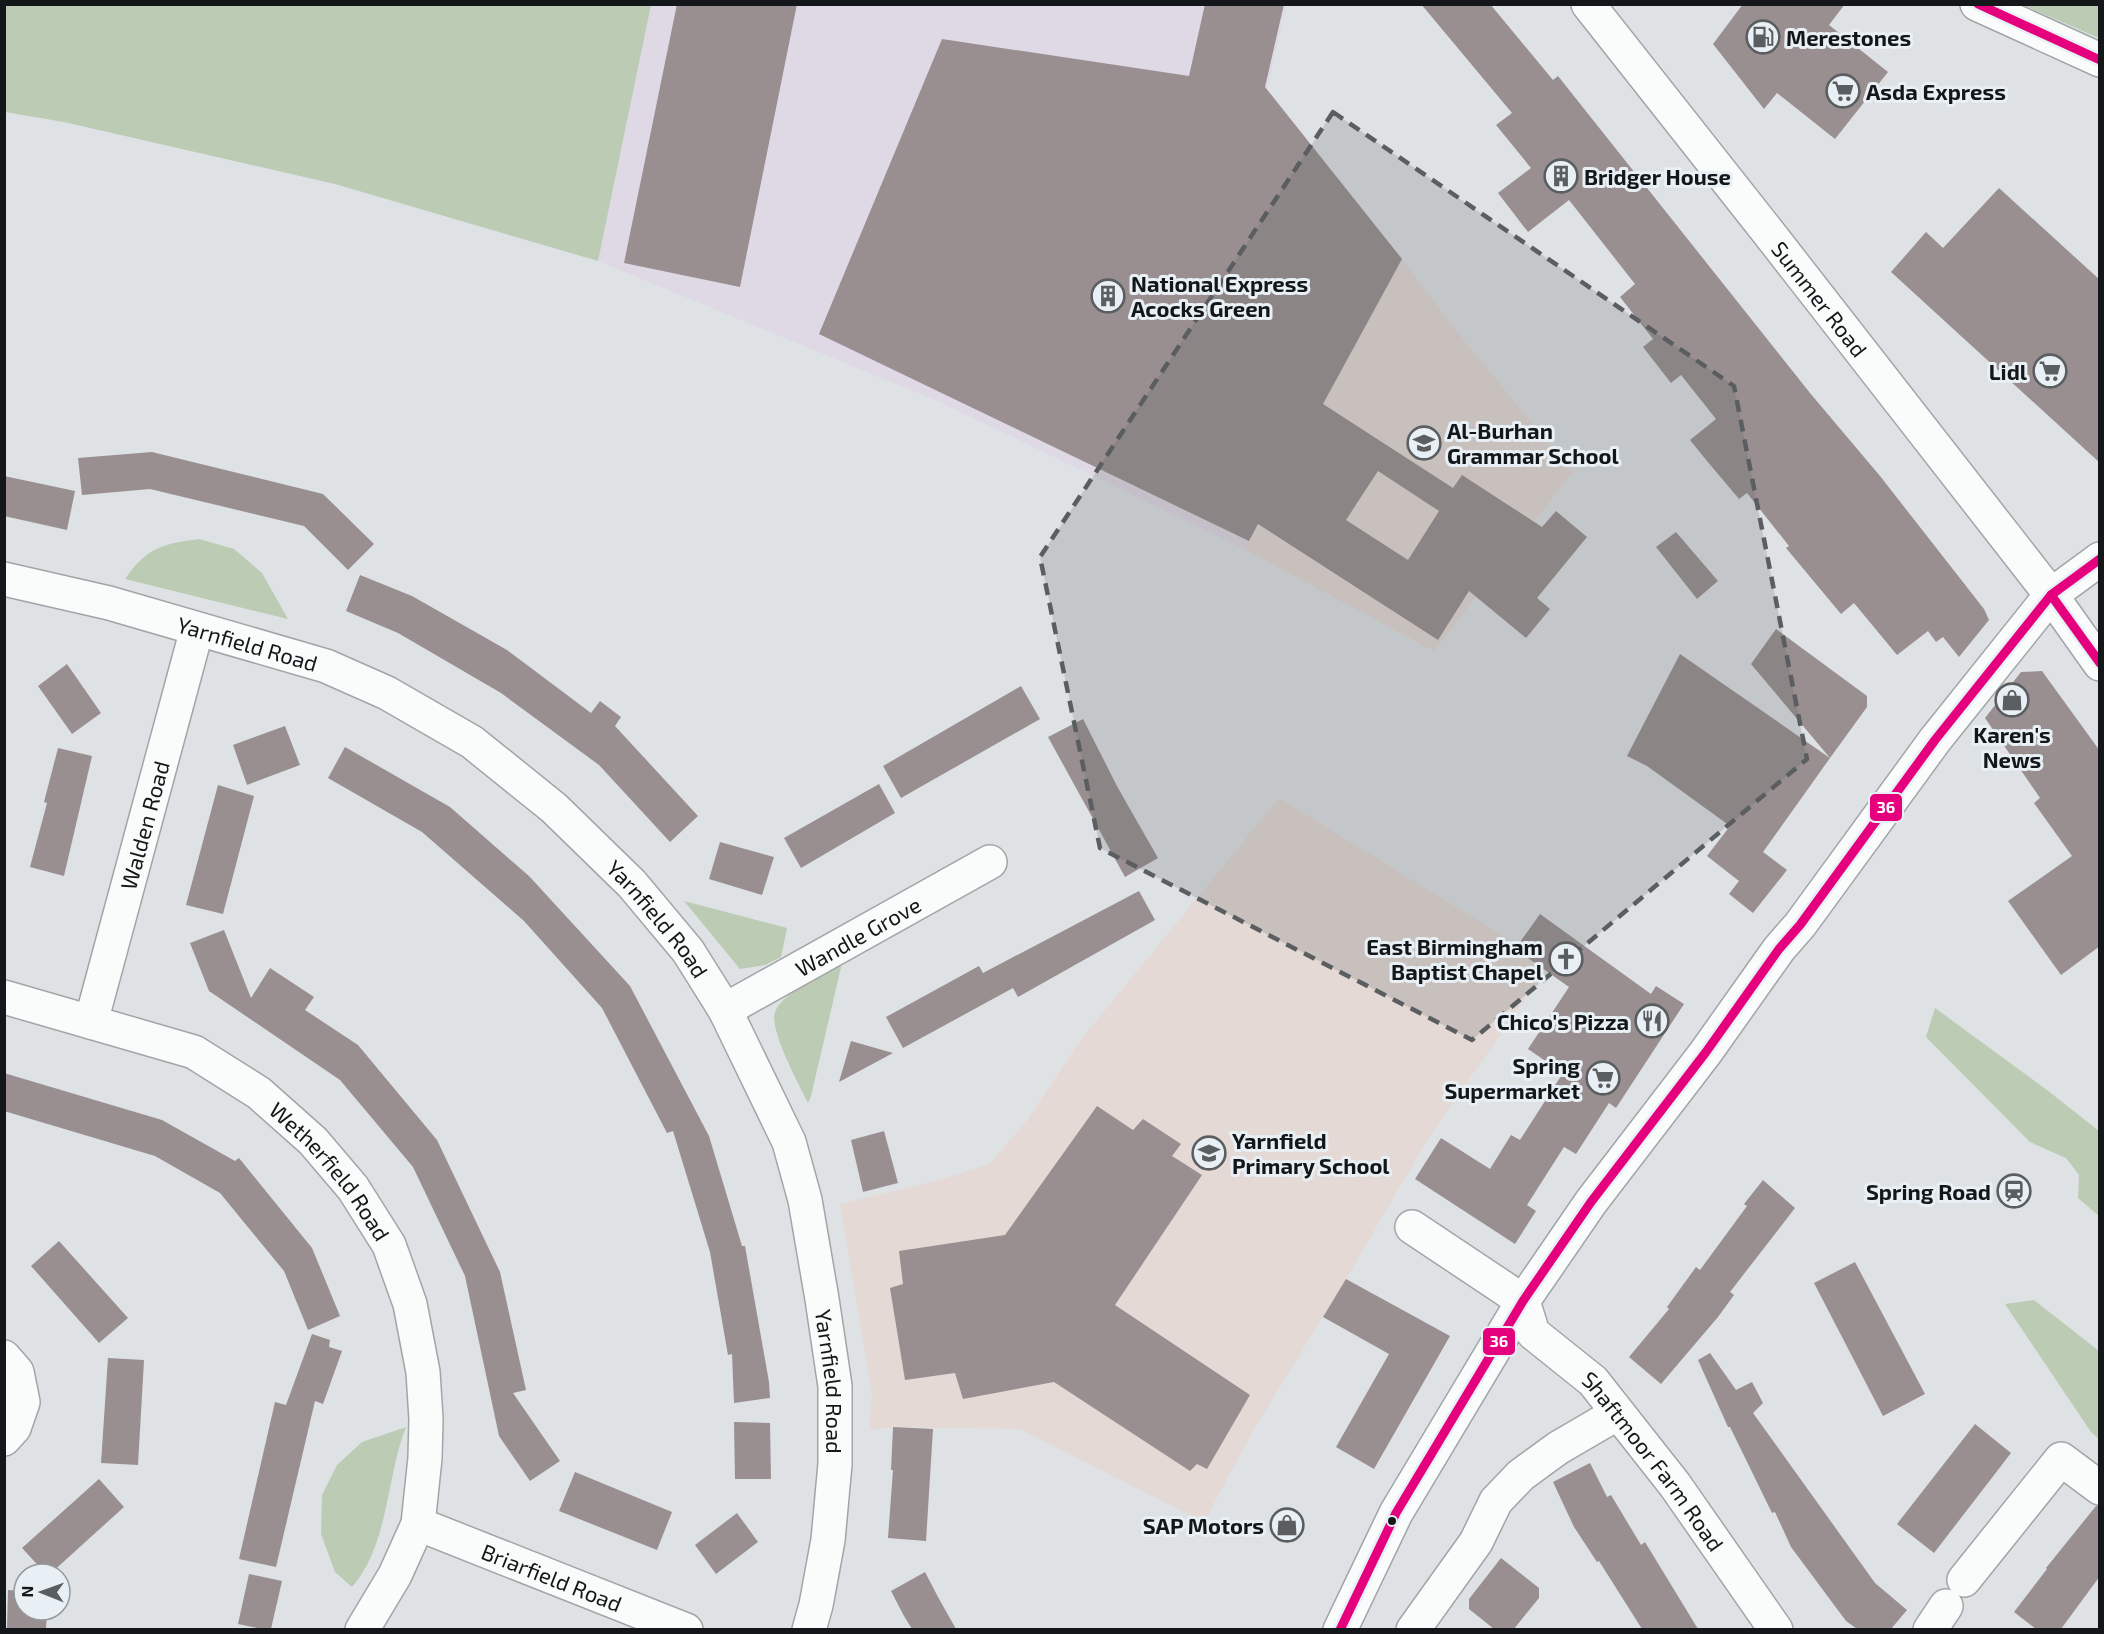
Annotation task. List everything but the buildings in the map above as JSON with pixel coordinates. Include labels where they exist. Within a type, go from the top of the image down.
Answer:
[{"type":"street","name":"Summer Road","points":[[1588,4],[2051,595],[2100,664]]},
{"type":"street","points":[[1977,4],[2100,60]]},
{"type":"street","points":[[1340,1629],[1396,1514],[1523,1301],[1591,1202],[1935,741],[2051,595],[2100,559]]},
{"type":"street","name":"Yarnfield Road","points":[[4,579],[109,603],[326,666],[387,693],[472,742],[554,808],[632,884],[688,951],[725,1010],[789,1142],[805,1200],[836,1386],[835,1464],[828,1540],[816,1605],[809,1629]]},
{"type":"street","name":"Walden Road","points":[[91,1022],[196,629]]},
{"type":"street","name":"Wandle Grove","points":[[725,1010],[990,862]]},
{"type":"street","name":"Wetherfield Road","points":[[4,997],[194,1052],[259,1093],[313,1141],[353,1188],[389,1245],[412,1316],[423,1372],[426,1419],[425,1458],[418,1524],[395,1575],[362,1629]]},
{"type":"street","points":[[1412,1227],[1523,1301]]},
{"type":"street","name":"Shaftmoor Farm Road","points":[[1523,1301],[1533,1333],[1593,1381],[1675,1485],[1776,1629]]},
{"type":"street","points":[[4,1357],[17,1372],[23,1402],[14,1428],[4,1439]]},
{"type":"street","points":[[1413,1629],[1476,1542],[1496,1501],[1521,1475],[1558,1448],[1618,1413]]},
{"type":"street","points":[[1947,1605],[2061,1459],[2100,1488]]},
{"type":"street","name":"Briarfield Road","points":[[418,1524],[686,1629]]},
{"type":"highlighted area","points":[[1333,112],[1734,386],[1807,759],[1472,1040],[1100,848],[1040,557]]},
{"type":"shaded area","name":"National Express Acocks Green","points":[[651,4],[1286,5],[1267,89],[1402,259],[1244,549],[942,403],[598,261]]},
{"type":"shaded area","name":"Al-Burhan Grammar School","points":[[1402,259],[1454,328],[1574,474],[1568,478],[1434,651],[1244,549]]},
{"type":"shaded area","name":"Yarnfield Primary School","points":[[1279,798],[1505,937],[1515,949],[1545,970],[1426,1142],[1346,1279],[1254,1429],[1204,1522],[1020,1429],[893,1427],[869,1430],[872,1393],[840,1204],[939,1180],[989,1164],[1025,1123],[1079,1042]]},
{"type":"green space","points":[[4,5],[651,5],[598,261],[335,184],[64,122],[5,112]]},
{"type":"green space","points":[[2023,5],[2099,5],[2099,38]]},
{"type":"green space","points":[[199,539],[234,549],[262,573],[288,619],[125,579],[141,560],[157,549],[166,545]]},
{"type":"green space","points":[[684,901],[787,928],[781,957],[765,965],[740,969]]},
{"type":"green space","points":[[842,963],[808,1103],[780,1044],[774,1020],[775,1012],[779,1005],[795,991]]},
{"type":"green space","points":[[1935,1008],[2099,1131],[2099,1216],[2078,1198],[2079,1175],[2066,1158],[2030,1142],[1926,1037]]},
{"type":"green space","points":[[2034,1300],[2099,1351],[2099,1439],[2091,1432],[2005,1304]]},
{"type":"green space","points":[[406,1427],[394,1467],[380,1531],[364,1570],[352,1587],[335,1572],[321,1534],[322,1495],[337,1465],[362,1442]]},
{"type":"transit line","name":"36","points":[[1978,4],[2100,60]]},
{"type":"transit line","name":"36","points":[[1340,1630],[1396,1513],[1523,1301],[1591,1202],[1706,1052],[1779,949],[1800,925],[1935,740],[2051,595],[2100,559]]},
{"type":"transit line","name":"36","points":[[2051,595],[2100,663]]},
{"type":"place","name":"Merestones","points":[[1763,37]]},
{"type":"place","name":"Asda Express","points":[[1843,91]]},
{"type":"place","name":"Bridger House","points":[[1561,176]]},
{"type":"place","name":"National Express Acocks Green","points":[[1108,296]]},
{"type":"place","name":"Lidl","points":[[2050,371]]},
{"type":"place","name":"Al-Burhan Grammar School","points":[[1424,443]]},
{"type":"place","name":"Karen's News","points":[[2012,700]]},
{"type":"place","name":"East Birmingham Baptist Chapel","points":[[1566,959]]},
{"type":"place","name":"Chico's Pizza","points":[[1652,1021]]},
{"type":"place","name":"Spring Supermarket","points":[[1603,1078]]},
{"type":"place","name":"Yarnfield Primary School","points":[[1209,1153]]},
{"type":"place","name":"Spring Road","points":[[2014,1191]]},
{"type":"place","name":"SAP Motors","points":[[1287,1525]]}]
